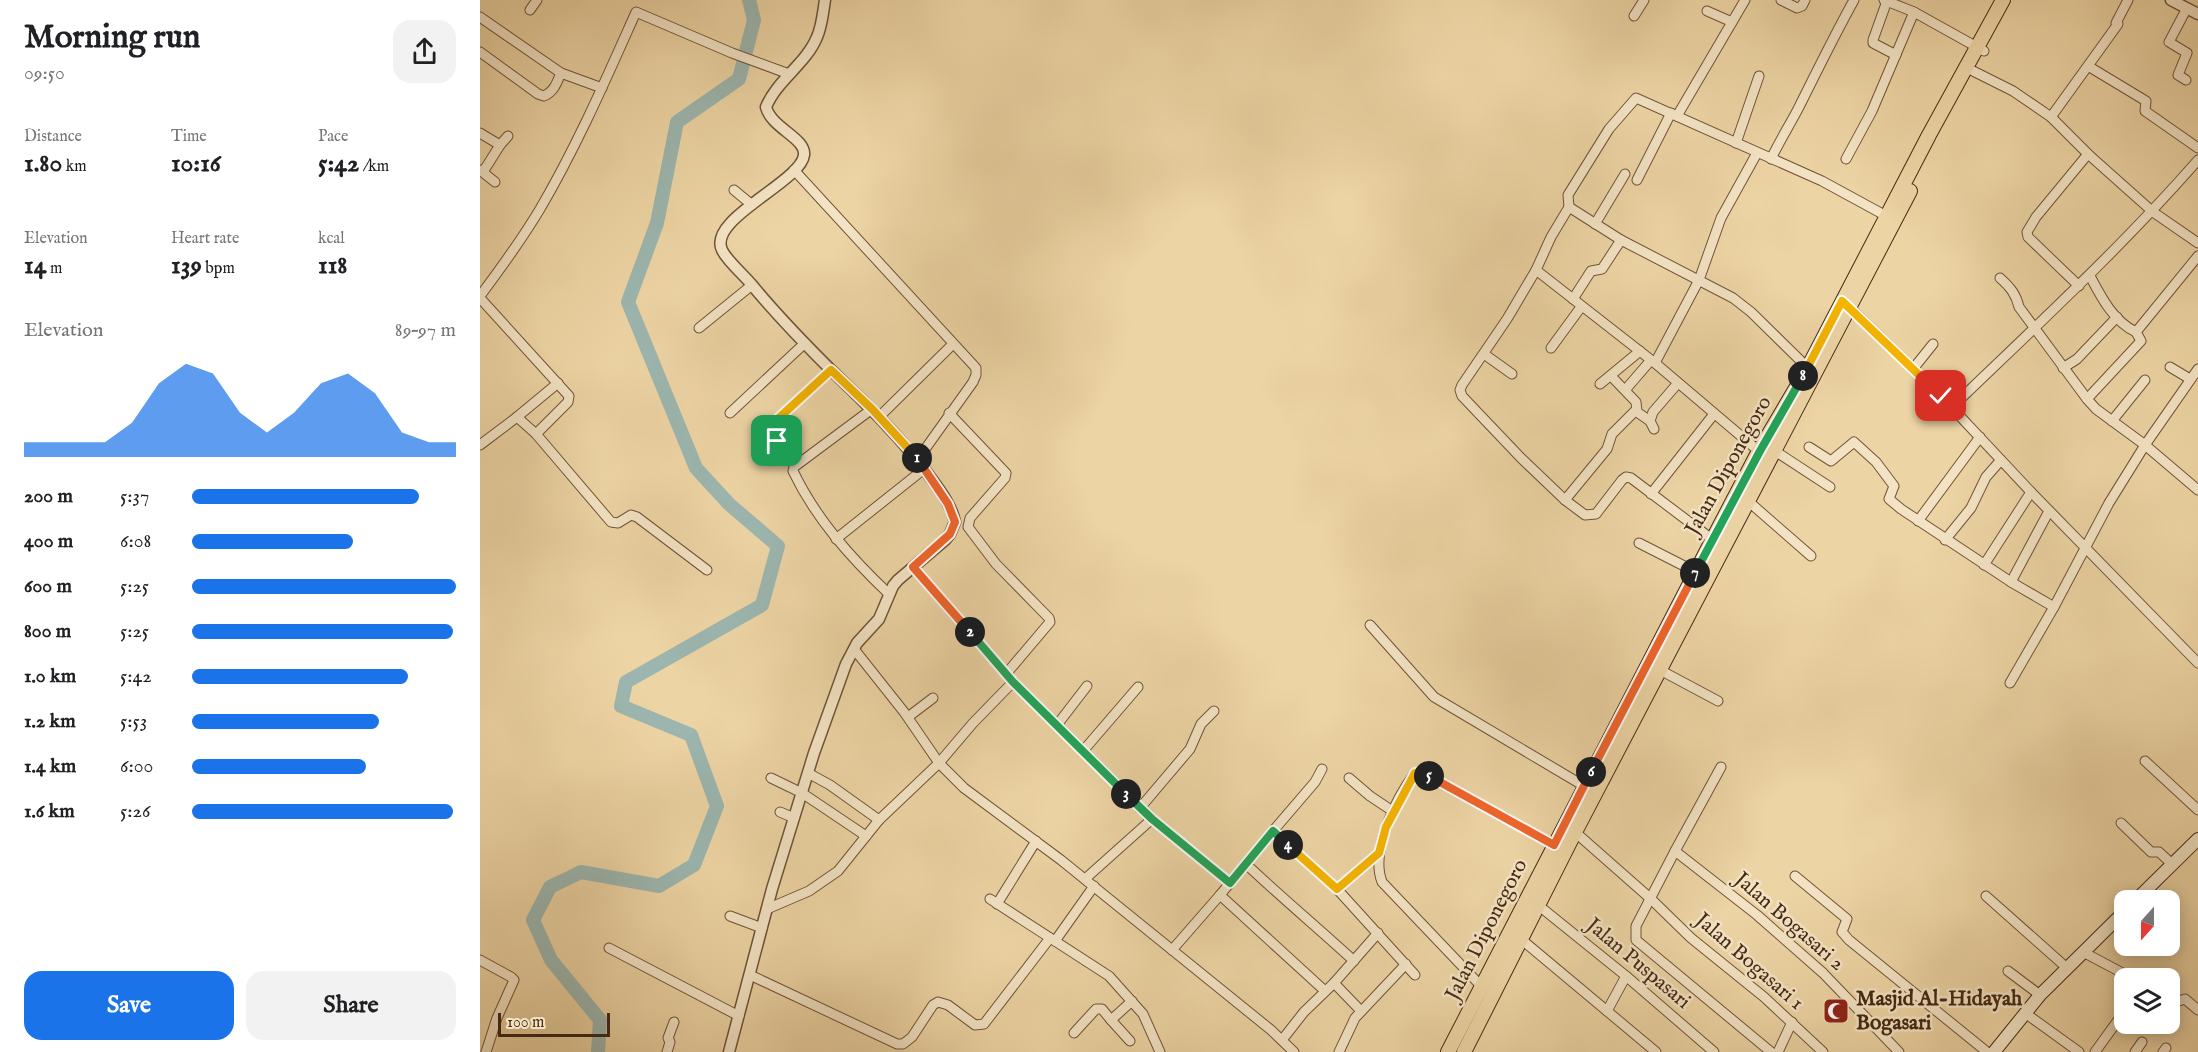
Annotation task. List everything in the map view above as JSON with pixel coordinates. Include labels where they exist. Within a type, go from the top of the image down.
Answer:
[{"type":"main road","name":"Jalan Diponegoro","points":[[1891,218],[1973,71],[2003,0]]},
{"type":"main road","name":"Jalan Diponegoro","points":[[1464,1052],[1660,670],[1718,544],[1768,454],[1981,49],[2011,0]]},
{"type":"main road","name":"Jalan Diponegoro","points":[[1448,1052],[1696,572],[1748,501],[1808,368],[1846,304]]},
{"type":"main road","points":[[2146,890],[2198,839]]},
{"type":"main road","points":[[1994,1052],[2040,995],[2114,922]]},
{"type":"street","points":[[530,10],[537,0]]},
{"type":"street","points":[[729,1052],[794,818],[839,683],[854,649],[879,619],[889,594],[898,580],[950,534],[955,522],[948,504],[921,464],[875,413],[805,344],[722,250],[724,230],[794,170],[803,158],[804,148],[772,121],[766,107],[817,37],[825,0]]},
{"type":"street","points":[[1634,16],[1644,0]]},
{"type":"street","points":[[1637,180],[1674,114],[1745,0]]},
{"type":"street","points":[[1780,0],[1796,8],[1802,6],[1805,0]]},
{"type":"street","points":[[1771,159],[1854,0]]},
{"type":"street","points":[[2051,117],[2117,24],[2128,0]]},
{"type":"street","points":[[2170,0],[2198,14]]},
{"type":"street","points":[[1896,55],[1874,43],[1873,40],[1886,1],[1914,12],[1981,49]]},
{"type":"street","points":[[536,434],[568,402],[569,396],[480,297],[538,211],[569,155],[602,88],[635,8],[732,53],[789,74]]},
{"type":"street","points":[[2186,80],[2178,75],[2187,53],[2169,42],[2187,8]]},
{"type":"street","points":[[1707,11],[1732,22]]},
{"type":"street","points":[[1846,159],[1872,111],[1914,12]]},
{"type":"street","points":[[480,17],[561,73],[602,88]]},
{"type":"street","points":[[480,52],[544,96],[550,94],[561,73]]},
{"type":"street","points":[[2088,66],[2146,101],[2145,111],[2198,148]]},
{"type":"street","points":[[1973,71],[2013,91],[2051,117],[2088,154],[2153,212],[2198,243]]},
{"type":"street","points":[[1736,143],[1759,76]]},
{"type":"street","points":[[1718,544],[1631,478],[1626,477],[1596,514],[1585,515],[1565,500],[1521,458],[1462,396],[1460,390],[1462,385],[1536,270],[1551,237],[1569,207],[1568,195],[1610,129],[1636,98],[1822,181],[1891,218]]},
{"type":"street","points":[[480,133],[500,145]]},
{"type":"street","points":[[495,182],[482,171],[508,136]]},
{"type":"street","points":[[1626,389],[1653,361],[1699,280],[1721,218],[1757,153]]},
{"type":"street","points":[[2079,286],[2028,237],[2027,232],[2032,222],[2088,154]]},
{"type":"street","points":[[1952,407],[2090,276],[2153,212],[2198,160]]},
{"type":"street","points":[[794,170],[976,368],[976,375],[949,413],[921,464],[836,538]]},
{"type":"street","points":[[1595,224],[1625,174]]},
{"type":"street","points":[[734,190],[752,205]]},
{"type":"street","points":[[1569,207],[1621,240],[1733,298],[1751,312],[1808,368]]},
{"type":"street","points":[[1573,299],[1591,272],[1602,269],[1621,240]]},
{"type":"street","points":[[2087,399],[2142,341],[2198,255]]},
{"type":"street","points":[[1536,270],[1653,361],[1714,414],[1768,454],[1830,487]]},
{"type":"street","points":[[2090,276],[2105,304],[2142,341]]},
{"type":"street","points":[[2000,278],[2017,296],[2019,308],[2087,399],[2198,490]]},
{"type":"street","points":[[699,328],[752,285]]},
{"type":"street","points":[[1846,304],[1952,407],[2049,511],[2198,663]]},
{"type":"street","points":[[1551,348],[1581,307]]},
{"type":"street","points":[[2063,368],[2077,359],[2117,317]]},
{"type":"street","points":[[730,413],[805,344]]},
{"type":"street","points":[[889,594],[857,563],[836,538],[816,511],[793,469],[875,413],[953,344]]},
{"type":"street","points":[[1913,369],[1933,344]]},
{"type":"street","points":[[1600,384],[1640,351]]},
{"type":"street","points":[[1484,354],[1512,374]]},
{"type":"street","points":[[2170,367],[2190,380]]},
{"type":"street","points":[[2010,683],[2087,549],[2109,503],[2145,445],[2198,369]]},
{"type":"street","points":[[777,441],[768,431],[769,427],[831,370]]},
{"type":"street","points":[[1565,500],[1607,449],[1612,434],[1636,410],[1636,402],[1626,389],[1611,376]]},
{"type":"street","points":[[2112,421],[2145,380]]},
{"type":"street","points":[[480,445],[558,383]]},
{"type":"street","points":[[1636,410],[1652,425],[1653,412],[1678,383]]},
{"type":"street","points":[[949,413],[1006,473],[1005,478],[968,523]]},
{"type":"street","points":[[1651,494],[1714,414]]},
{"type":"street","points":[[517,417],[536,434],[612,522],[618,523],[631,515],[637,517],[707,570]]},
{"type":"street","points":[[1918,521],[1980,437]]},
{"type":"street","points":[[1809,447],[1831,461],[1854,442],[1876,462],[1893,484],[1890,500],[1945,540],[2054,607]]},
{"type":"street","points":[[1945,540],[1971,508],[1986,477],[2001,460]]},
{"type":"street","points":[[1984,565],[2031,492]]},
{"type":"street","points":[[1748,501],[1810,556]]},
{"type":"street","points":[[2011,582],[2049,511]]},
{"type":"street","points":[[955,522],[968,523]]},
{"type":"street","points":[[968,523],[971,533],[996,564],[1049,618],[1050,622],[1006,674]]},
{"type":"street","points":[[1639,543],[1696,572]]},
{"type":"street","points":[[913,567],[1013,682],[1140,808],[1230,883]]},
{"type":"street","points":[[1371,625],[1434,697],[1584,786]]},
{"type":"street","points":[[854,649],[908,717],[939,762],[964,788],[1094,886],[1294,1052]]},
{"type":"street","points":[[1660,670],[1718,701]]},
{"type":"street","points":[[767,909],[809,891],[849,860],[879,820],[939,762],[1013,682]]},
{"type":"street","points":[[1057,725],[1087,686]]},
{"type":"street","points":[[1083,751],[1138,687]]},
{"type":"street","points":[[908,717],[933,699]]},
{"type":"street","points":[[1140,808],[1190,749],[1201,724],[1214,711]]},
{"type":"street","points":[[2145,761],[2198,810]]},
{"type":"street","points":[[1651,899],[1721,767]]},
{"type":"street","points":[[1172,950],[1315,782],[1322,769]]},
{"type":"street","points":[[1482,987],[1382,882],[1377,864],[1386,827],[1412,777],[1415,773],[1421,772],[1554,845]]},
{"type":"street","points":[[808,773],[830,785],[879,820]]},
{"type":"street","points":[[771,778],[802,793],[866,836]]},
{"type":"street","points":[[1349,778],[1394,812]]},
{"type":"street","points":[[780,812],[794,818]]},
{"type":"street","points":[[1085,879],[1152,819]]},
{"type":"street","points":[[2121,823],[2151,852],[2159,852],[2172,864]]},
{"type":"street","points":[[1273,831],[1337,889],[1415,975]]},
{"type":"street","name":"Jalan Bogasari 1","points":[[1575,832],[1651,899],[1691,938],[1764,997],[1823,1052]]},
{"type":"street","points":[[1036,841],[993,901],[1109,976],[1148,1022],[1160,1052]]},
{"type":"street","name":"Jalan Bogasari 2","points":[[1675,851],[1757,915],[1823,973],[1899,1052]]},
{"type":"street","points":[[1337,889],[1379,853]]},
{"type":"street","points":[[1246,864],[1282,898],[1310,919],[1354,961]]},
{"type":"street","points":[[1795,876],[1847,919],[1842,932],[1844,936],[1988,1052]]},
{"type":"street","points":[[750,975],[897,1044],[908,1042],[933,1005],[938,1002],[948,1005],[975,1025],[984,1024],[1094,886]]},
{"type":"street","points":[[1220,896],[1325,991]]},
{"type":"street","points":[[1986,896],[2067,968]]},
{"type":"street","name":"Jalan Puspasari","points":[[1651,899],[1636,926],[1635,940],[1771,1052]]},
{"type":"street","name":"Jalan Puspasari","points":[[1538,905],[1626,976],[1714,1052]]},
{"type":"street","points":[[730,916],[762,928]]},
{"type":"street","points":[[1282,1040],[1304,1012],[1334,983],[1378,933]]},
{"type":"street","points":[[1521,939],[1656,1052]]},
{"type":"street","points":[[609,948],[739,1016]]},
{"type":"street","points":[[2083,952],[2114,968]]},
{"type":"street","points":[[480,960],[514,980],[497,1018],[486,1052]]},
{"type":"street","points":[[1339,1052],[1355,1018],[1406,964]]},
{"type":"street","points":[[2008,971],[2040,995]]},
{"type":"street","points":[[1607,1011],[1626,976]]},
{"type":"street","points":[[1334,983],[1361,1011]]},
{"type":"street","points":[[2180,1001],[2185,999],[2198,1010]]},
{"type":"street","points":[[1111,1020],[1132,1001]]},
{"type":"street","points":[[1074,1033],[1096,1009],[1102,1009],[1130,1041]]},
{"type":"street","points":[[2025,1013],[2079,1052]]},
{"type":"street","points":[[667,1052],[670,1042],[668,1038],[674,1022]]},
{"type":"street","points":[[1778,1052],[1792,1022]]},
{"type":"street","points":[[2095,1052],[2114,1025]]},
{"type":"street","points":[[2135,1052],[2142,1042]]},
{"type":"waterway","points":[[598,1052],[600,1020],[551,960],[533,920],[550,887],[581,872],[659,886],[694,865],[717,806],[691,735],[621,706],[626,682],[762,605],[778,546],[729,504],[696,468],[628,302],[657,223],[677,122],[739,79],[754,20],[749,0]]},
{"type":"place","name":"Masjid Al-Hidayah Bogasari","points":[[1836,1011]]},
{"type":"route","points":[[777,441],[768,431],[769,427],[831,370],[872,409],[918,459],[948,504],[954,516],[954,527],[945,540],[913,567],[1013,682],[1140,808],[1220,877],[1230,883],[1273,831],[1337,889],[1379,853],[1386,827],[1415,773],[1421,772],[1452,787],[1554,845],[1712,541],[1808,368],[1842,301],[1941,396]]}]
